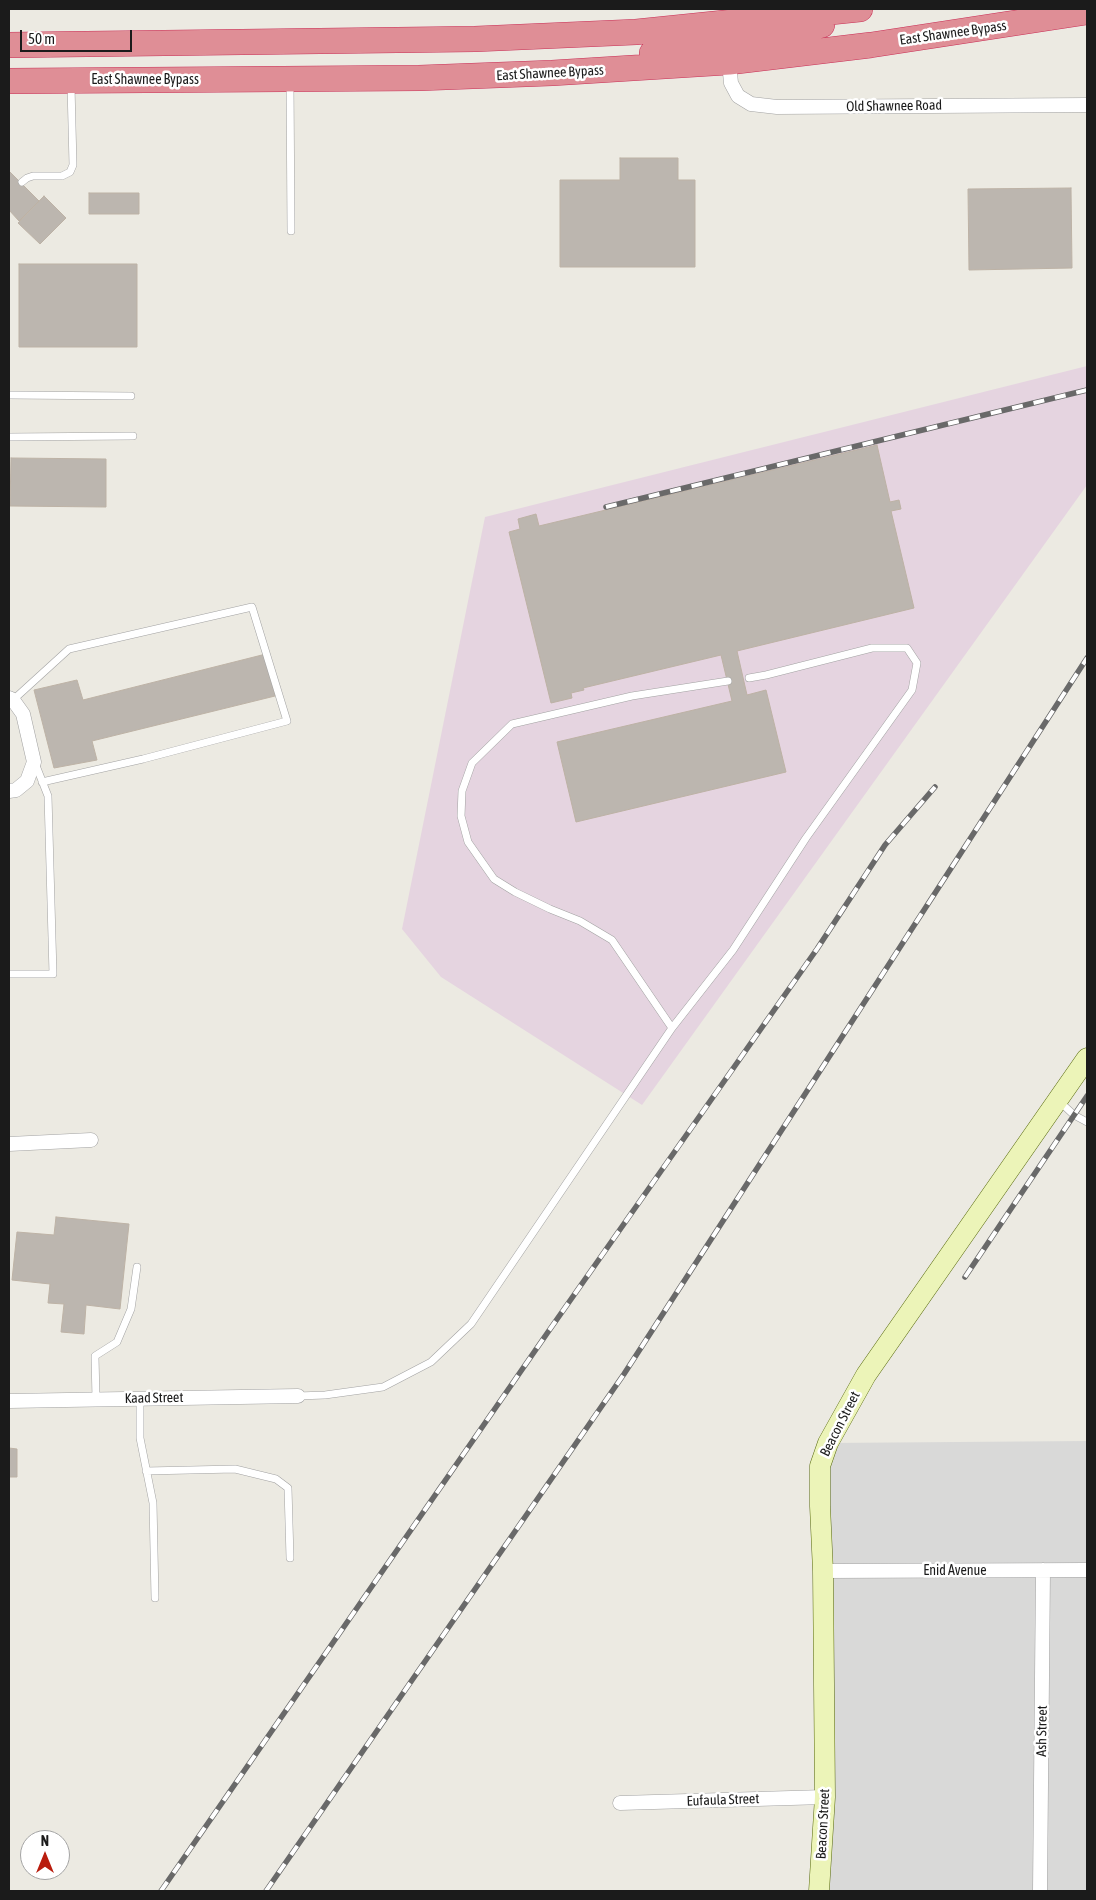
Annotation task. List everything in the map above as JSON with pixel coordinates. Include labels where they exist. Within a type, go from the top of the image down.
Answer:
[{"type":"highway","points":[[9,45],[475,40],[636,32],[728,16],[860,9]]},
{"type":"highway","points":[[729,62],[730,52],[737,46],[751,41],[783,36],[874,9]]},
{"type":"highway","name":"East Shawnee Bypass","points":[[9,81],[428,78],[552,74],[729,62],[871,45],[1087,12]]},
{"type":"highway","points":[[552,74],[674,49],[710,45],[720,39],[728,16]]},
{"type":"street","name":"Old Shawnee Road","points":[[729,62],[731,83],[738,96],[751,104],[777,107],[1087,105]]},
{"type":"street","points":[[9,791],[16,790],[27,781],[34,762],[23,714],[11,699]]},
{"type":"street","name":"Beacon Street","points":[[820,1891],[825,1797],[824,1571],[820,1506],[820,1466],[828,1443],[866,1374],[1087,1058]]},
{"type":"street","points":[[9,1144],[91,1140]]},
{"type":"street","name":"Kaad Street","points":[[9,1401],[298,1396]]},
{"type":"street","name":"Ash Street","points":[[1040,1891],[1043,1570]]},
{"type":"street","name":"Enid Avenue","points":[[824,1571],[1087,1570]]},
{"type":"street","name":"Eufaula Street","points":[[620,1803],[825,1797]]},
{"type":"lane","points":[[290,79],[291,231]]},
{"type":"lane","points":[[22,182],[33,176],[62,176],[70,172],[73,165],[71,80]]},
{"type":"lane","points":[[9,395],[131,396]]},
{"type":"lane","points":[[9,437],[133,436]]},
{"type":"lane","points":[[11,699],[69,649],[252,607],[287,721],[143,759],[42,782]]},
{"type":"lane","points":[[298,1396],[325,1395],[383,1387],[431,1362],[471,1324],[672,1028],[733,950],[806,838],[912,690],[917,663],[907,648],[872,648],[749,678]]},
{"type":"lane","points":[[672,1028],[612,940],[580,920],[550,909],[515,892],[494,879],[468,842],[461,816],[462,791],[472,763],[512,724],[632,696],[728,681]]},
{"type":"lane","points":[[9,974],[53,974],[48,796],[34,762]]},
{"type":"lane","points":[[1058,1100],[1074,1115],[1087,1122]]},
{"type":"lane","points":[[96,1399],[95,1356],[117,1342],[131,1309],[137,1267]]},
{"type":"lane","points":[[140,1399],[140,1438],[153,1503],[155,1598]]},
{"type":"lane","points":[[146,1471],[235,1469],[276,1479],[288,1488],[290,1558]]},
{"type":"shaded area","points":[[1087,366],[1087,485],[642,1105],[441,977],[402,929],[485,517]]},
{"type":"shaded area","points":[[1087,1441],[1087,1891],[819,1891],[828,1443]]},
{"type":"building","points":[[620,158],[678,158],[678,180],[695,180],[695,267],[560,267],[560,180],[620,180]]},
{"type":"building","points":[[9,171],[39,201],[19,221],[9,210]]},
{"type":"building","points":[[1071,188],[1072,268],[969,270],[968,189]]},
{"type":"building","points":[[89,193],[139,193],[139,214],[89,214]]},
{"type":"building","points":[[44,196],[66,218],[40,244],[18,223]]},
{"type":"building","points":[[19,264],[137,264],[137,347],[19,347]]},
{"type":"building","points":[[877,445],[890,502],[899,500],[901,509],[891,511],[914,608],[737,651],[747,695],[766,690],[786,772],[576,822],[557,742],[732,701],[721,655],[583,688],[584,690],[571,693],[572,698],[551,703],[509,532],[520,529],[518,519],[536,514],[539,526]]},
{"type":"building","points":[[11,458],[106,459],[106,507],[10,506]]},
{"type":"building","points":[[266,654],[275,696],[92,741],[97,760],[54,768],[34,690],[77,680],[83,700]]},
{"type":"building","points":[[56,1217],[129,1224],[120,1309],[86,1305],[84,1334],[61,1332],[64,1304],[48,1303],[50,1284],[12,1280],[17,1232],[54,1235]]},
{"type":"building","points":[[9,1448],[17,1449],[17,1477],[9,1477]]},
{"type":"railway","points":[[606,507],[1087,390]]},
{"type":"railway","points":[[266,1891],[624,1374],[1087,658]]},
{"type":"railway","points":[[161,1891],[548,1332],[817,949],[885,845],[935,787]]},
{"type":"railway","points":[[965,1277],[1087,1096]]}]
